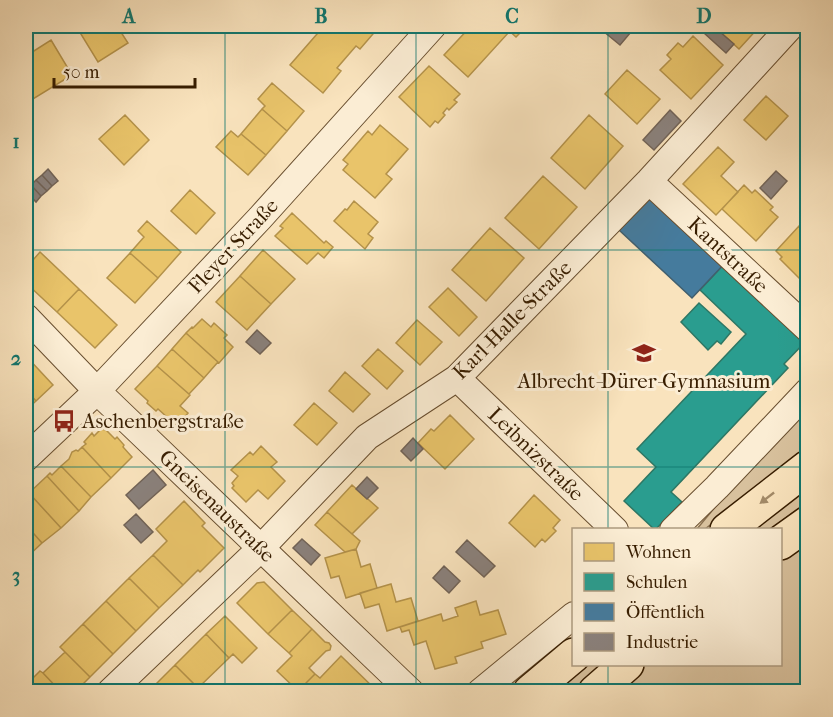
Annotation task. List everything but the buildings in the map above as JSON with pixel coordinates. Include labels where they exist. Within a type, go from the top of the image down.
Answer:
[{"type":"highway","points":[[730,528],[807,467]]},
{"type":"highway","points":[[782,542],[807,523]]},
{"type":"highway","points":[[530,692],[572,656]]},
{"type":"highway","points":[[595,692],[625,666]]},
{"type":"street","name":"Fleyer Straße","points":[[26,458],[97,391],[260,218],[433,26]]},
{"type":"street","name":"Karl-Halle-Straße","points":[[110,692],[261,548],[367,437],[457,378],[649,181],[791,26]]},
{"type":"street","name":"Kantstraße","points":[[649,181],[807,329]]},
{"type":"street","name":"Gneisenaustraße","points":[[26,317],[97,391],[411,692]]},
{"type":"street","name":"Leibnizstraße","points":[[457,378],[613,528]]},
{"type":"street","points":[[675,528],[807,391]]},
{"type":"street","points":[[480,692],[572,616]]},
{"type":"shaded area","points":[[807,409],[807,450],[706,528],[698,528]]},
{"type":"shaded area","points":[[807,483],[807,502],[772,528],[751,528]]},
{"type":"shaded area","points":[[807,528],[807,691],[600,692],[631,666],[782,666],[782,547]]},
{"type":"shaded area","points":[[582,666],[602,666],[572,691],[550,692]]},
{"type":"place","name":"Albrecht-Dürer-Gymnasium","points":[[644,353]]},
{"type":"place","name":"Aschenbergstraße","points":[[64,421]]}]
